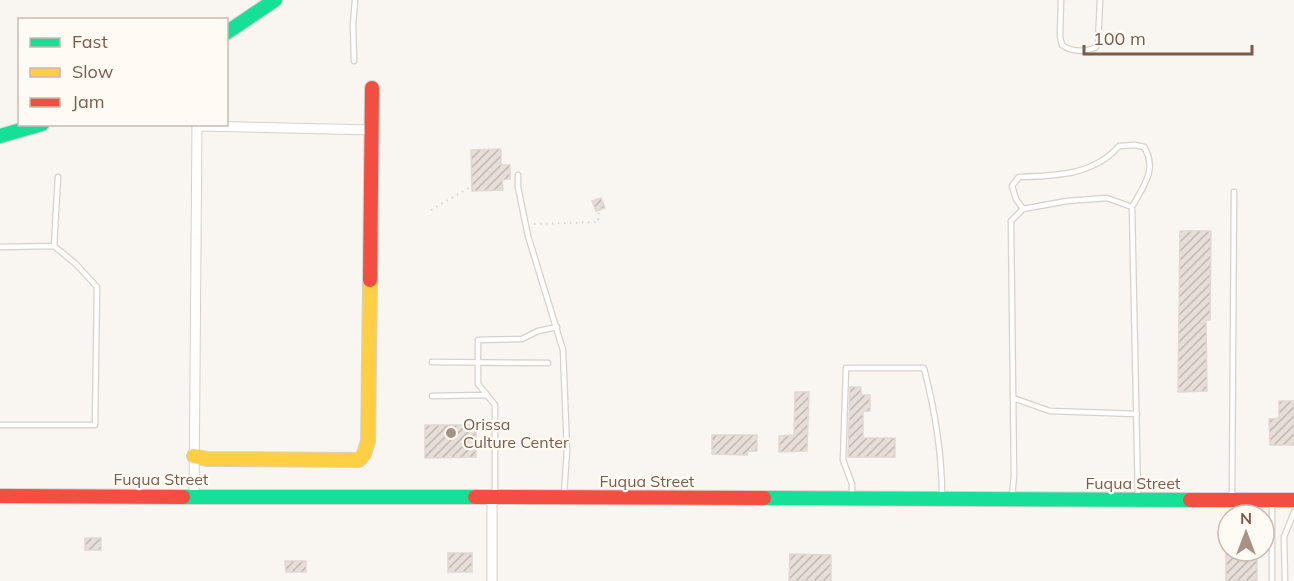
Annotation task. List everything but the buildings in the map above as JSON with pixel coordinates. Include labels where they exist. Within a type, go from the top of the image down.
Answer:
[{"type":"street","points":[[228,32],[275,0]]},
{"type":"street","points":[[194,456],[207,459],[359,460],[364,454],[368,441],[372,88]]},
{"type":"street","points":[[0,136],[35,126]]},
{"type":"street","points":[[194,496],[198,126]]},
{"type":"street","points":[[228,126],[371,130]]},
{"type":"street","name":"Fuqua Street","points":[[0,495],[1294,500]]},
{"type":"street","points":[[492,581],[493,497]]},
{"type":"lane","points":[[354,61],[355,0]]},
{"type":"lane","points":[[1061,0],[1060,37],[1062,45],[1069,50],[1078,51],[1095,48],[1098,44],[1100,0]]},
{"type":"lane","points":[[1023,209],[1016,199],[1012,186],[1019,177],[1046,176],[1092,168],[1109,159],[1119,146],[1144,147],[1149,156],[1149,175],[1132,207],[1138,500]]},
{"type":"lane","points":[[518,175],[518,187],[528,237],[563,350],[567,450],[564,497]]},
{"type":"lane","points":[[54,246],[58,177]]},
{"type":"lane","points":[[1232,500],[1234,192]]},
{"type":"lane","points":[[1012,499],[1014,476],[1011,221],[1023,209],[1067,201],[1107,198],[1132,207]]},
{"type":"lane","points":[[0,247],[54,246],[76,264],[97,287],[95,425],[0,425]]},
{"type":"lane","points":[[493,497],[495,405],[478,384],[478,340],[522,339],[538,330],[557,327]]},
{"type":"lane","points":[[432,362],[548,363]]},
{"type":"lane","points":[[852,498],[852,484],[843,460],[846,368],[924,368],[934,408],[940,453],[942,499]]},
{"type":"lane","points":[[432,396],[487,395]]},
{"type":"lane","points":[[1013,398],[1050,411],[1137,414]]},
{"type":"lane","points":[[1272,500],[1272,581]]},
{"type":"lane","points":[[1285,581],[1284,537],[1294,512]]},
{"type":"path","points":[[431,210],[468,186],[472,186]]},
{"type":"path","points":[[538,224],[598,222],[599,210]]},
{"type":"path","points":[[476,441],[495,442]]},
{"type":"traffic: fast","points":[[228,32],[275,0]]},
{"type":"traffic: fast","points":[[0,136],[35,126]]},
{"type":"traffic: fast","points":[[183,497],[475,497]]},
{"type":"traffic: fast","points":[[764,498],[1190,500]]},
{"type":"traffic: slow","points":[[194,456],[207,459],[359,460],[364,454],[368,441],[370,280]]},
{"type":"traffic: jam","points":[[370,280],[372,88]]},
{"type":"traffic: jam","points":[[0,496],[183,497]]},
{"type":"traffic: jam","points":[[475,497],[764,498]]},
{"type":"traffic: jam","points":[[1190,500],[1294,500]]},
{"type":"place","name":"Orissa Culture Center","points":[[451,433]]}]
